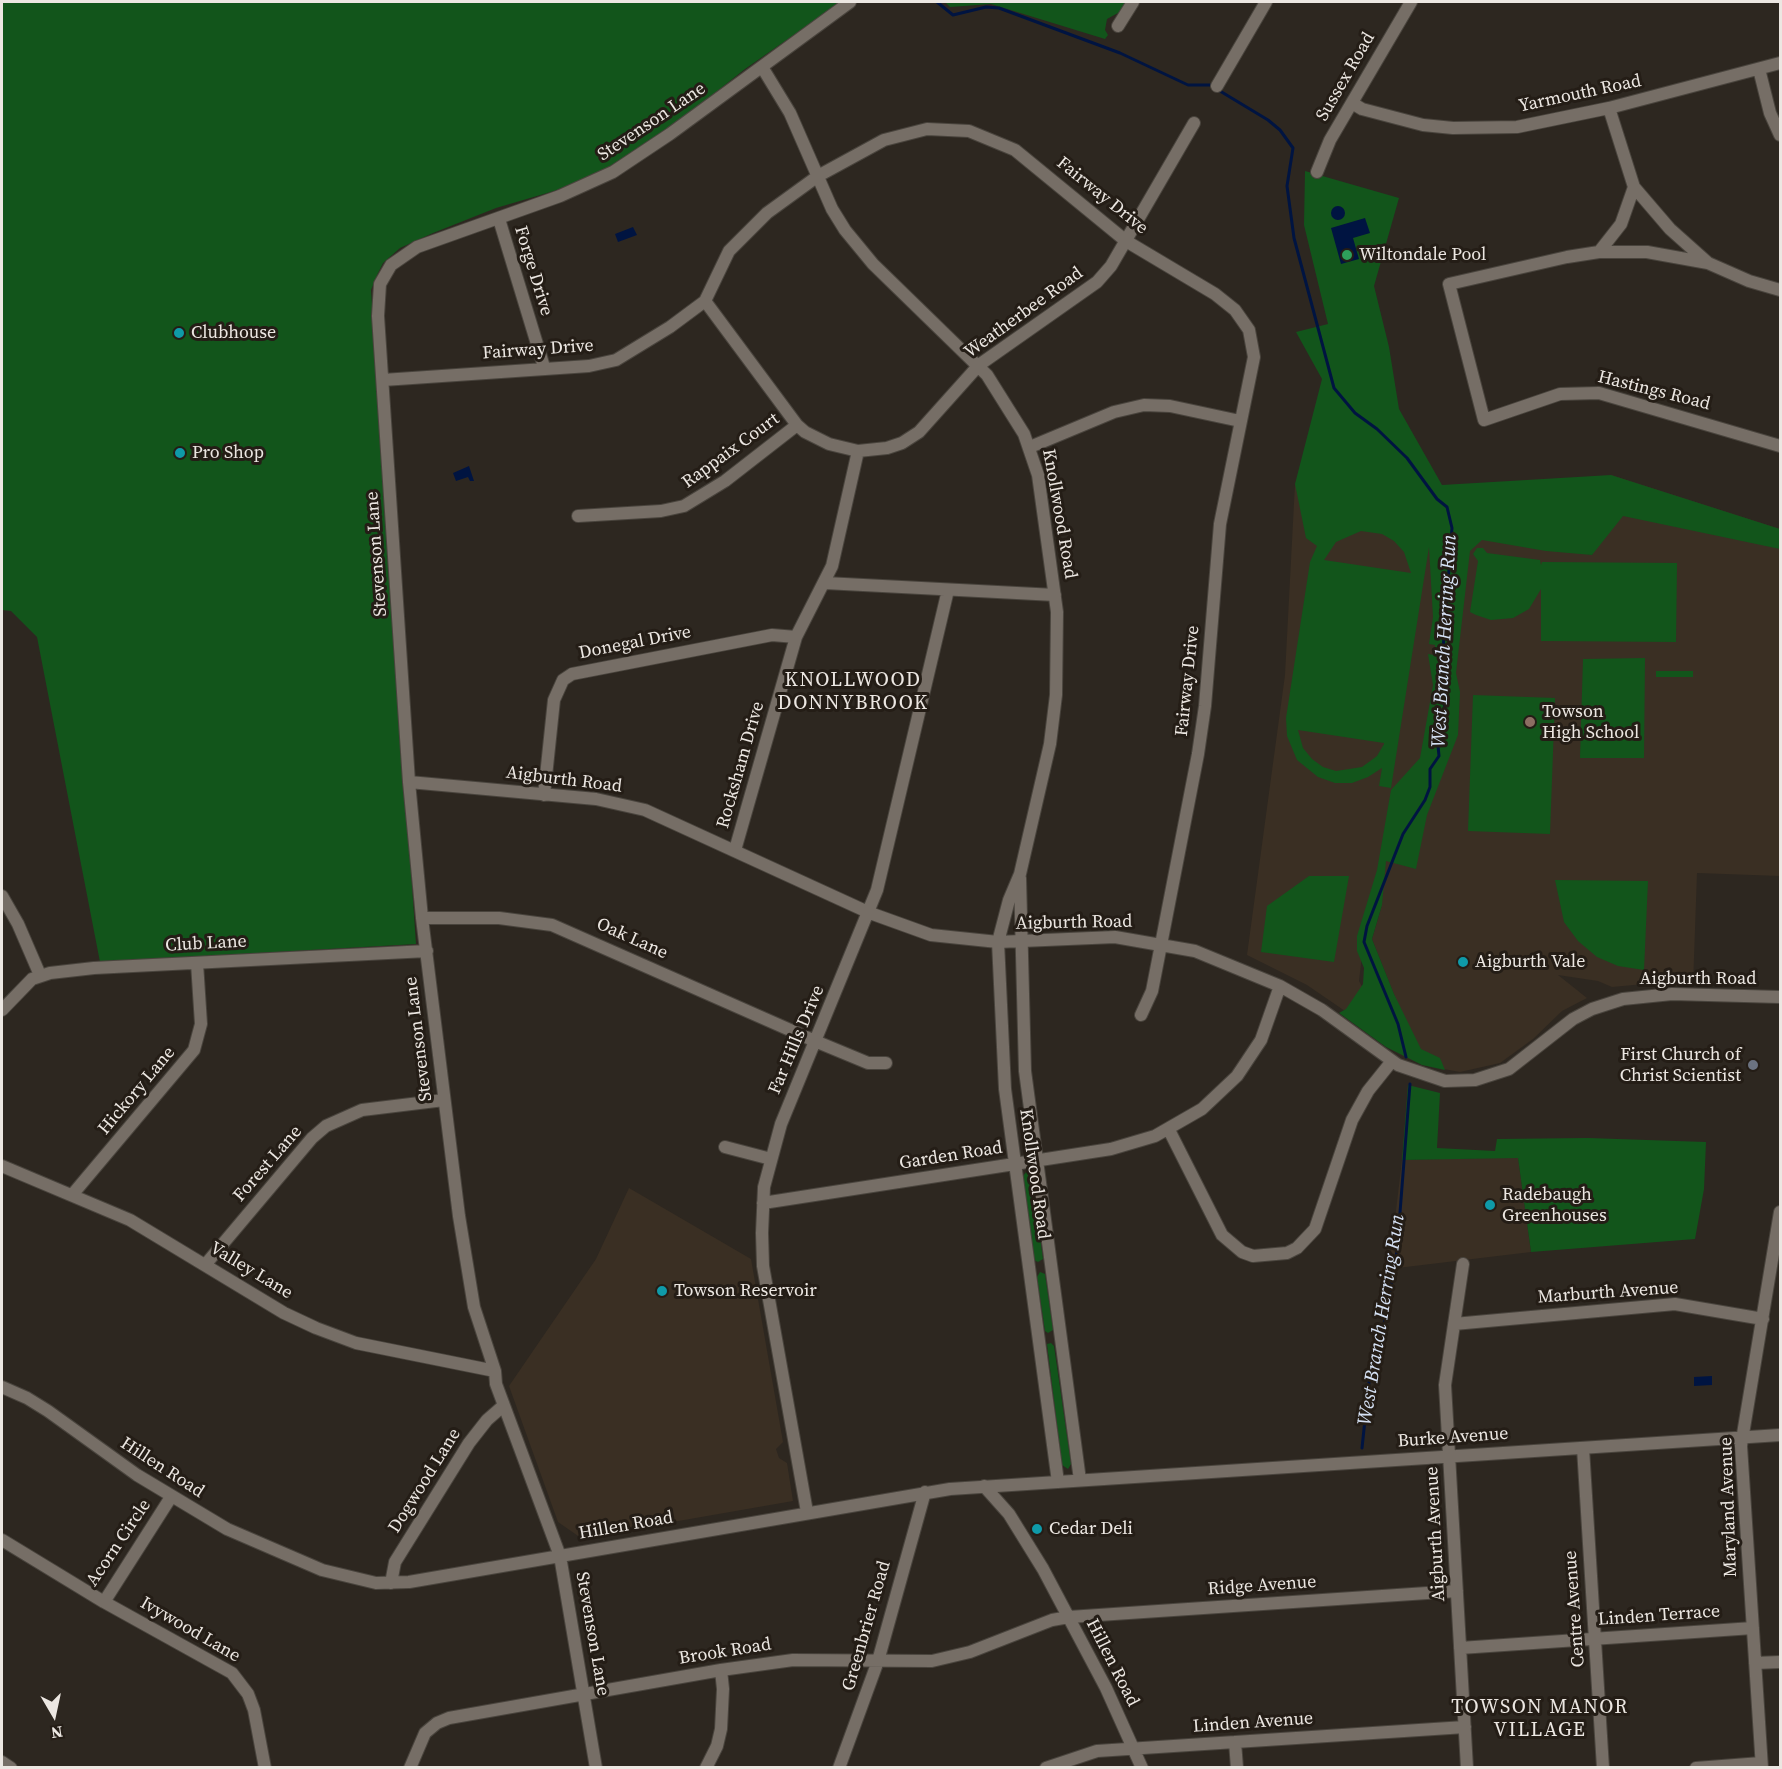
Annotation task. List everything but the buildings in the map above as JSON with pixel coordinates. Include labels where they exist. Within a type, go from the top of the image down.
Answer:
[{"type":"street","name":"Stevenson Lane","points":[[596,1767],[560,1556],[503,1406],[495,1371],[474,1306],[459,1216],[422,918],[409,782],[378,298],[384,274],[391,265],[417,248],[560,196],[613,172],[762,68],[850,2]]},
{"type":"street","points":[[1118,26],[1133,2]]},
{"type":"street","points":[[1217,86],[1266,2]]},
{"type":"street","name":"Sussex Road","points":[[1317,172],[1330,140],[1412,2]]},
{"type":"street","name":"Yarmouth Road","points":[[1352,104],[1362,109],[1423,125],[1476,128],[1554,121],[1780,63]]},
{"type":"street","name":"Knollwood Road","points":[[762,68],[790,113],[837,218],[860,250],[978,365],[1008,405],[1030,447],[1038,475],[1055,595],[1058,645],[1053,721],[1020,874],[1009,900],[998,942],[1002,1059],[1014,1164],[1058,1482]]},
{"type":"street","points":[[1759,69],[1770,113],[1780,135]]},
{"type":"street","points":[[1609,108],[1634,188],[1670,229],[1708,263]]},
{"type":"street","name":"Weatherbee Road","points":[[705,301],[797,425],[829,444],[858,451],[887,448],[911,438],[978,365],[1096,282],[1111,266],[1194,123]]},
{"type":"street","name":"Fairway Drive","points":[[383,380],[599,365],[616,360],[643,345],[705,301],[729,251],[767,213],[818,176],[884,140],[908,132],[946,128],[969,131],[1015,150],[1126,241],[1215,294],[1243,318],[1253,342],[1254,357],[1220,524],[1205,706],[1198,754],[1152,991],[1141,1015]]},
{"type":"street","points":[[1599,252],[1621,224],[1634,188]]},
{"type":"street","name":"Forge Drive","points":[[499,219],[544,368]]},
{"type":"street","points":[[1599,252],[1647,252],[1708,263],[1749,281],[1780,290]]},
{"type":"street","name":"Hastings Road","points":[[1599,252],[1528,264],[1449,284],[1484,420],[1560,394],[1599,393],[1780,446]]},
{"type":"street","points":[[1030,447],[1114,412],[1144,405],[1170,406],[1240,421]]},
{"type":"street","name":"Rappaix Court","points":[[578,516],[661,511],[684,506],[724,481],[797,425]]},
{"type":"street","name":"Rocksham Drive","points":[[735,850],[796,637],[805,616],[825,583],[835,556],[858,451]]},
{"type":"street","points":[[825,583],[1055,595]]},
{"type":"street","name":"Far Hills Drive","points":[[807,1512],[763,1266],[763,1203],[771,1159],[815,1041],[870,913],[948,590]]},
{"type":"street","name":"Donegal Drive","points":[[544,795],[554,700],[563,680],[572,674],[772,635],[796,637]]},
{"type":"street","name":"Aigburth Road","points":[[409,782],[596,800],[645,810],[870,913],[931,935],[998,942],[1097,937],[1161,943],[1214,957],[1280,986],[1322,1010],[1392,1061],[1437,1080],[1475,1080],[1509,1069],[1573,1019],[1612,1001],[1658,994],[1780,998]]},
{"type":"street","name":"Knollwood Road","points":[[1020,874],[1025,1071],[1080,1480]]},
{"type":"street","points":[[2,896],[18,924],[40,975],[32,979],[2,1010]]},
{"type":"street","name":"Oak Lane","points":[[422,918],[499,918],[552,925],[815,1041],[868,1062],[886,1063]]},
{"type":"street","name":"Club Lane","points":[[40,975],[94,968],[427,951]]},
{"type":"street","name":"Hickory Lane","points":[[72,1196],[194,1050],[201,1024],[197,963]]},
{"type":"street","name":"Garden Road","points":[[763,1203],[1126,1146],[1169,1130],[1212,1102],[1243,1069],[1264,1033],[1280,986]]},
{"type":"street","points":[[1169,1130],[1222,1235],[1242,1252],[1253,1256],[1287,1253],[1297,1248],[1315,1229],[1352,1120],[1368,1091],[1392,1061]]},
{"type":"street","name":"Forest Lane","points":[[205,1265],[312,1137],[326,1126],[362,1110],[444,1100]]},
{"type":"street","points":[[725,1147],[771,1159]]},
{"type":"street","name":"Valley Lane","points":[[2,1166],[129,1220],[284,1313],[338,1337],[495,1371]]},
{"type":"street","name":"Maryland Avenue","points":[[1761,1765],[1743,1438],[1780,1212]]},
{"type":"street","name":"Aigburth Avenue","points":[[1463,1264],[1445,1385],[1467,1767]]},
{"type":"street","name":"Marburth Avenue","points":[[1455,1324],[1675,1304],[1763,1319]]},
{"type":"street","name":"Stevenson Lane","points":[[495,1371],[502,1383],[515,1421],[518,1441]]},
{"type":"street","name":"Hillen Road","points":[[2,1388],[27,1398],[48,1411],[171,1497],[227,1529],[296,1561],[348,1578],[390,1583],[560,1556],[925,1492],[984,1486],[1021,1532],[1069,1617],[1142,1767]]},
{"type":"street","name":"Dogwood Lane","points":[[390,1583],[395,1562],[469,1443],[487,1420],[503,1406]]},
{"type":"street","name":"Burke Avenue","points":[[984,1486],[1780,1435]]},
{"type":"street","name":"Centre Avenue","points":[[1583,1448],[1603,1767]]},
{"type":"street","name":"Greenbrier Road","points":[[839,1767],[878,1661],[925,1492]]},
{"type":"street","name":"Acorn Circle","points":[[2,1540],[104,1602],[171,1497]]},
{"type":"street","name":"Ridge Avenue","points":[[1069,1617],[1457,1591]]},
{"type":"street","name":"Ivywood Lane","points":[[104,1602],[232,1673],[248,1694],[254,1710],[265,1767]]},
{"type":"street","name":"Brook Road","points":[[410,1767],[419,1742],[436,1723],[479,1712],[785,1660],[914,1662],[952,1658],[1052,1620],[1069,1617]]},
{"type":"street","name":"Linden Terrace","points":[[1460,1648],[1753,1628]]},
{"type":"street","points":[[1755,1663],[1780,1662]]},
{"type":"street","points":[[706,1767],[717,1746],[721,1729],[723,1689],[721,1670]]},
{"type":"street","name":"Linden Avenue","points":[[1046,1767],[1097,1751],[1465,1727]]},
{"type":"street","points":[[1235,1742],[1237,1767]]},
{"type":"street","points":[[2,1762],[11,1767]]},
{"type":"street","points":[[1696,1767],[1761,1765]]},
{"type":"shaded area","name":"Towson High School","points":[[1611,475],[1780,529],[1780,876],[1697,873],[1693,986],[1662,986],[1655,983],[1612,987],[1598,981],[1558,975],[1587,998],[1562,1011],[1533,1039],[1500,1063],[1460,1072],[1422,1065],[1372,939],[1382,905],[1362,955],[1359,981],[1370,1002],[1361,1022],[1307,985],[1247,955],[1285,675],[1295,484],[1592,555]]},
{"type":"shaded area","points":[[1518,1157],[1531,1252],[1389,1269],[1402,1160]]},
{"type":"shaded area","name":"Towson Reservoir","points":[[629,1188],[751,1259],[783,1442],[776,1449],[779,1458],[787,1463],[793,1501],[581,1538],[558,1522],[509,1386],[596,1259]]},
{"type":"green space","points":[[2,2],[841,2],[745,69],[677,123],[601,172],[554,191],[496,208],[433,233],[400,248],[383,263],[378,273],[371,290],[416,944],[100,962],[37,637],[11,611],[2,610]]},
{"type":"green space","points":[[945,2],[1129,2],[1125,9],[1107,19],[1105,30],[1108,35],[1105,39],[991,4],[950,7]]},
{"type":"green space","points":[[1305,171],[1399,198],[1374,286],[1389,347],[1399,409],[1442,485],[1611,475],[1780,529],[1780,549],[1623,516],[1592,555],[1546,551],[1482,540],[1470,551],[1456,673],[1460,692],[1458,735],[1427,815],[1416,869],[1386,861],[1382,905],[1372,939],[1394,994],[1421,1049],[1440,1058],[1445,1070],[1422,1065],[1386,1047],[1339,1013],[1346,1009],[1363,984],[1364,968],[1357,951],[1357,936],[1377,870],[1391,790],[1420,758],[1433,685],[1428,654],[1434,655],[1435,645],[1429,644],[1433,617],[1429,547],[1391,788],[1379,786],[1382,768],[1352,783],[1335,783],[1318,777],[1297,760],[1287,736],[1286,718],[1310,562],[1317,546],[1306,538],[1295,484],[1322,379],[1296,332],[1328,324],[1304,225]],"holes":[[[1361,531],[1382,534],[1394,541],[1404,552],[1411,573],[1324,560],[1336,542]],[[1298,730],[1384,743],[1384,744],[1377,756],[1362,767],[1336,771],[1323,767],[1312,759],[1303,748]]]},
{"type":"green space","points":[[1477,548],[1483,548],[1487,553],[1540,560],[1541,565],[1542,562],[1677,563],[1676,642],[1541,641],[1541,589],[1529,609],[1513,618],[1491,620],[1476,615],[1470,612],[1478,561],[1473,554]]},
{"type":"green space","points":[[1645,658],[1644,758],[1580,758],[1583,659]]},
{"type":"green space","points":[[1656,671],[1693,671],[1693,677],[1656,677]]},
{"type":"green space","points":[[1473,695],[1555,698],[1550,834],[1468,831]]},
{"type":"green space","points":[[1309,876],[1349,876],[1334,962],[1261,952],[1267,906]]},
{"type":"green space","points":[[1555,880],[1648,881],[1644,970],[1618,966],[1597,957],[1578,941],[1564,922]]},
{"type":"green space","points":[[1408,1085],[1440,1093],[1437,1148],[1495,1151],[1497,1139],[1588,1138],[1706,1142],[1704,1189],[1695,1239],[1531,1252],[1518,1158],[1402,1160]]},
{"type":"green space","points":[[1027,1171],[1031,1173],[1043,1259],[1038,1262],[1034,1260],[1023,1176]]},
{"type":"green space","points":[[1040,1272],[1045,1274],[1053,1330],[1048,1333],[1045,1331],[1037,1277]]},
{"type":"green space","points":[[1051,1343],[1054,1346],[1071,1464],[1068,1469],[1062,1465],[1047,1344]]},
{"type":"water","points":[[1338,206],[1343,208],[1345,213],[1343,218],[1338,220],[1333,218],[1331,213],[1333,208]]},
{"type":"water","name":"Wiltondale Pool","points":[[1365,218],[1370,233],[1353,238],[1359,259],[1341,264],[1331,228]]},
{"type":"water","points":[[633,227],[637,235],[618,242],[615,234]]},
{"type":"water","points":[[469,466],[474,481],[470,481],[468,477],[456,481],[453,473]]},
{"type":"water","points":[[1712,1376],[1712,1385],[1694,1386],[1694,1377]]},
{"type":"waterway","name":"West Branch Herring Run","points":[[937,2],[953,15],[986,7],[999,8],[1120,53],[1188,85],[1210,85],[1268,120],[1280,130],[1293,148],[1287,186],[1294,238],[1334,388],[1355,413],[1377,429],[1407,458],[1437,499],[1447,507],[1452,528],[1440,690],[1445,707],[1436,725],[1439,756],[1430,769],[1430,787],[1425,800],[1403,834],[1367,926],[1364,942],[1398,1024],[1406,1057]]},
{"type":"waterway","name":"West Branch Herring Run","points":[[1362,1448],[1369,1382],[1378,1359],[1397,1251],[1410,1084]]},
{"type":"place","name":"Wiltondale Pool","points":[[1347,255]]},
{"type":"place","name":"Clubhouse","points":[[179,333]]},
{"type":"place","name":"Pro Shop","points":[[180,453]]},
{"type":"place","name":"Towson High School","points":[[1530,722]]},
{"type":"place","name":"Aigburth Vale","points":[[1463,962]]},
{"type":"place","name":"First Church of Christ Scientist","points":[[1753,1065]]},
{"type":"place","name":"Radebaugh Greenhouses","points":[[1490,1205]]},
{"type":"place","name":"Towson Reservoir","points":[[662,1291]]},
{"type":"place","name":"Cedar Deli","points":[[1037,1529]]},
{"type":"district","name":"KNOLLWOOD DONNYBROOK","points":[[853,692]]},
{"type":"district","name":"TOWSON MANOR VILLAGE","points":[[1540,1720]]}]
